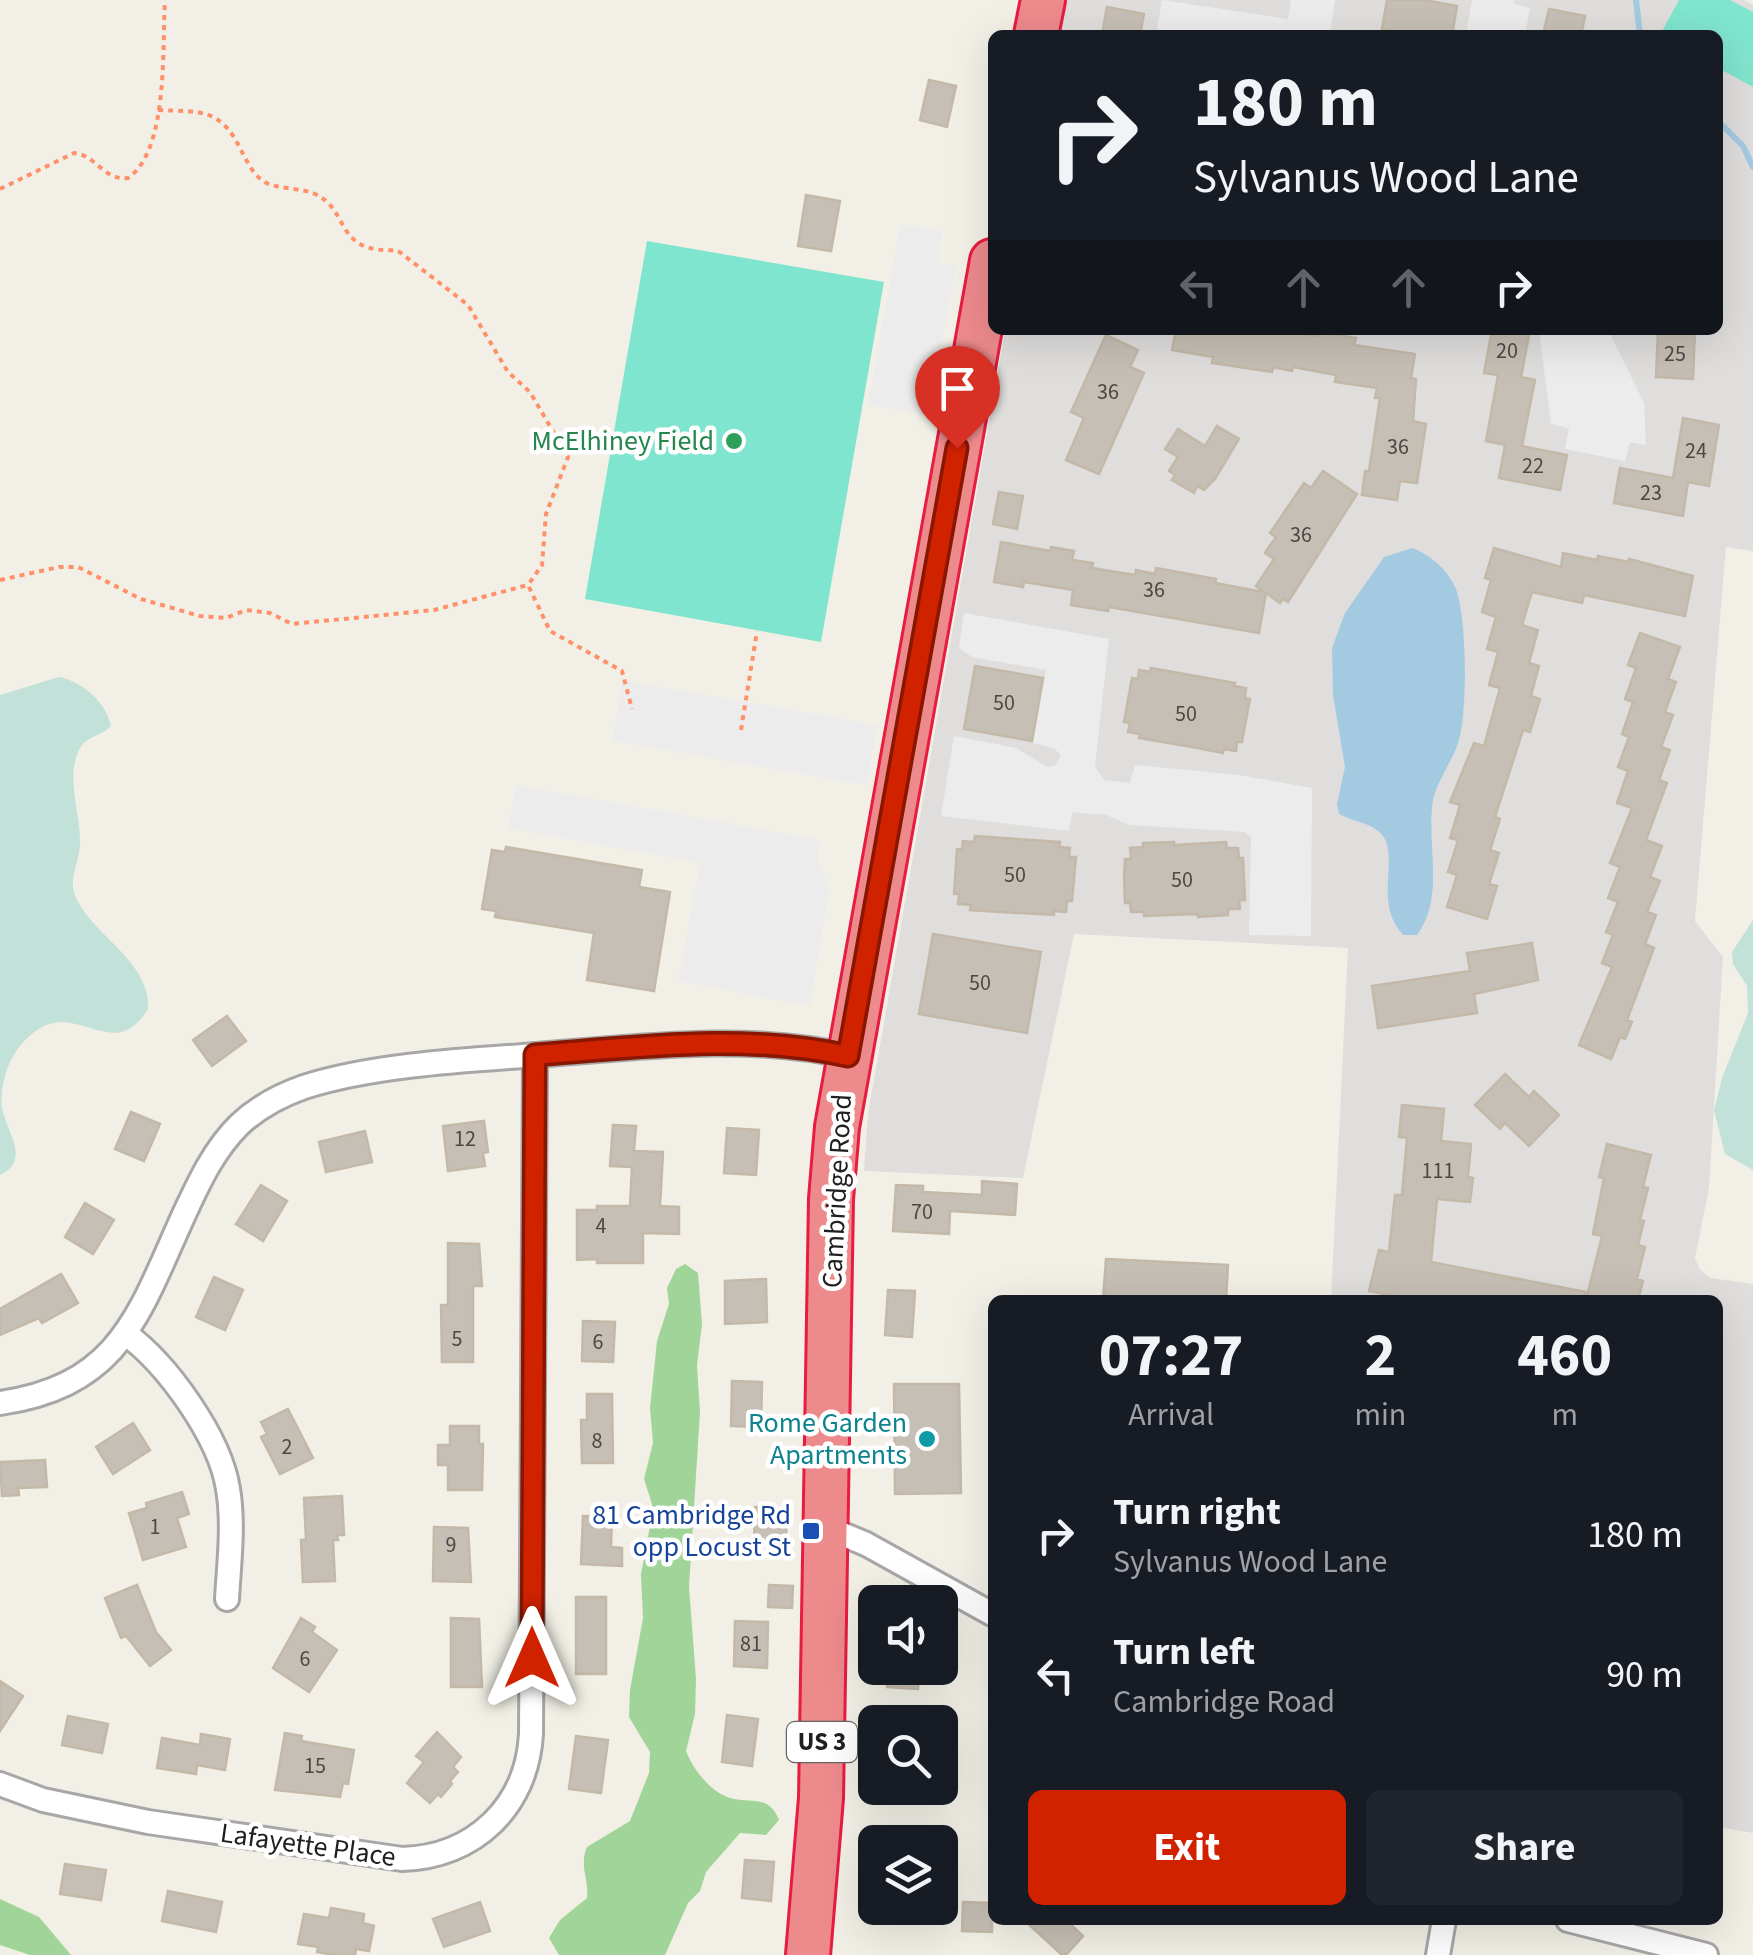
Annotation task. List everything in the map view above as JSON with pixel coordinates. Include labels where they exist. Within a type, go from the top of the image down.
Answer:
[{"type":"highway","points":[[1037,30],[1043,0]]},
{"type":"highway","name":"Cambridge Road","points":[[808,1955],[820,1798],[832,1199],[848,1056],[988,282]]},
{"type":"street","points":[[0,1403],[43,1395],[75,1382],[106,1358],[126,1334],[212,1158],[235,1130],[283,1095],[329,1081],[439,1063],[535,1055],[774,1044],[848,1056]]},
{"type":"street","name":"Lafayette Place","points":[[0,1784],[43,1800],[148,1822],[402,1859],[432,1856],[462,1846],[488,1829],[508,1806],[528,1764],[531,1734],[535,1055]]},
{"type":"street","points":[[126,1334],[166,1370],[222,1464],[230,1506],[228,1599]]},
{"type":"street","points":[[828,1528],[866,1544],[988,1612]]},
{"type":"street","points":[[1438,1955],[1443,1925]]},
{"type":"street","points":[[1588,1925],[1706,1955]]},
{"type":"path","points":[[0,190],[74,153],[84,154],[112,177],[128,178],[140,168],[150,150],[158,110],[165,0]]},
{"type":"path","points":[[0,580],[59,567],[78,567],[141,599],[200,616],[226,618],[246,610],[270,614],[292,624],[434,610],[528,585],[542,565],[546,514],[568,457],[530,392],[508,372],[468,306],[397,250],[380,251],[348,236],[336,209],[316,194],[265,183],[250,169],[230,128],[220,121],[200,112],[158,110]]},
{"type":"path","points":[[528,585],[550,631],[622,671],[632,710]]},
{"type":"path","points":[[742,730],[757,631]]},
{"type":"shaded area","points":[[1066,0],[1744,0],[1753,5],[1753,551],[1726,547],[1695,921],[1723,957],[1709,1188],[1695,1258],[1700,1270],[1711,1278],[1753,1284],[1753,1833],[1723,1828],[1723,1295],[1331,1295],[1348,948],[1074,934],[1023,1178],[864,1171],[868,1114],[1004,335],[1723,335],[1723,30],[1061,30]]},
{"type":"shaded area","points":[[1162,0],[1288,19],[1291,0],[1335,0],[1330,30],[1157,30]]},
{"type":"shaded area","points":[[1472,0],[1514,0],[1514,4],[1530,8],[1526,30],[1467,30]]},
{"type":"shaded area","points":[[1679,0],[1730,0],[1753,12],[1753,87],[1723,71],[1723,30],[1663,30]]},
{"type":"shaded area","points":[[900,224],[943,231],[938,261],[956,265],[929,416],[868,405]]},
{"type":"shaded area","name":"McElhiney Field","points":[[647,241],[884,282],[821,642],[585,599]]},
{"type":"shaded area","points":[[1540,335],[1610,335],[1644,403],[1646,445],[1630,442],[1625,461],[1565,449],[1569,428],[1551,424]]},
{"type":"shaded area","points":[[1412,548],[1438,564],[1456,589],[1464,643],[1465,689],[1458,743],[1432,807],[1430,905],[1417,935],[1403,935],[1389,906],[1385,839],[1373,827],[1339,814],[1337,804],[1345,767],[1333,695],[1332,648],[1345,613],[1384,557]]},
{"type":"shaded area","points":[[964,613],[1109,639],[1095,767],[1104,780],[1130,783],[1135,765],[1239,775],[1312,788],[1311,936],[1249,935],[1251,837],[1245,832],[1130,825],[1106,815],[1072,812],[1069,831],[941,816],[954,736],[1016,748],[1047,767],[1056,765],[1061,755],[1054,748],[1033,743],[1046,670],[972,657],[959,648]]},
{"type":"shaded area","points":[[59,677],[92,694],[111,726],[83,744],[76,759],[73,782],[80,846],[74,892],[90,919],[134,967],[147,994],[148,1009],[133,1026],[118,1033],[54,1023],[36,1031],[17,1050],[5,1077],[2,1100],[16,1153],[9,1169],[0,1175],[0,695]]},
{"type":"shaded area","points":[[622,680],[877,725],[867,785],[612,741]]},
{"type":"shaded area","points":[[516,785],[820,840],[817,858],[830,888],[810,1006],[678,981],[700,863],[508,828]]},
{"type":"shaded area","points":[[1753,920],[1753,1170],[1725,1154],[1714,1110],[1722,1078],[1748,1013],[1747,986],[1733,964],[1732,952]]},
{"type":"green space","points":[[685,1264],[698,1273],[702,1324],[689,1587],[695,1714],[686,1751],[716,1791],[730,1798],[765,1803],[779,1820],[766,1835],[740,1833],[706,1872],[700,1891],[688,1903],[665,1955],[559,1955],[549,1938],[560,1920],[587,1898],[587,1847],[630,1821],[649,1773],[650,1752],[629,1717],[643,1618],[641,1574],[651,1521],[652,1504],[644,1479],[653,1443],[650,1408],[657,1341],[669,1304],[667,1288],[676,1269]]},
{"type":"green space","points":[[0,1899],[39,1917],[71,1955],[30,1955],[0,1945]]},
{"type":"building","points":[[1387,0],[1424,0],[1457,6],[1453,30],[1382,29]]},
{"type":"building","points":[[1107,7],[1144,14],[1141,30],[1103,30]]},
{"type":"building","points":[[1549,9],[1585,16],[1582,30],[1544,30]]},
{"type":"building","points":[[929,80],[956,86],[947,127],[920,120]]},
{"type":"building","points":[[806,195],[840,201],[831,251],[798,246]]},
{"type":"building","points":[[1106,335],[1138,350],[1130,367],[1144,373],[1099,474],[1066,460],[1084,418],[1071,412]]},
{"type":"building","points":[[1175,335],[1338,335],[1356,338],[1354,345],[1415,354],[1411,378],[1416,379],[1413,421],[1426,424],[1417,483],[1400,481],[1397,500],[1362,495],[1380,398],[1375,398],[1377,388],[1335,382],[1336,375],[1293,367],[1292,371],[1273,367],[1272,372],[1212,363],[1213,357],[1172,350]]},
{"type":"building","points":[[1491,335],[1529,335],[1521,377],[1535,380],[1522,446],[1567,455],[1560,490],[1499,478],[1505,445],[1486,441],[1498,375],[1484,373]]},
{"type":"building","points":[[1658,335],[1695,335],[1693,379],[1656,377]]},
{"type":"building","points":[[1683,418],[1719,425],[1709,486],[1688,482],[1683,516],[1614,503],[1620,468],[1673,478]]},
{"type":"building","points":[[1217,426],[1239,439],[1215,479],[1204,490],[1197,486],[1194,493],[1172,480],[1175,475],[1169,471],[1178,457],[1165,449],[1178,429],[1205,446]]},
{"type":"building","points":[[1323,471],[1357,494],[1288,602],[1283,599],[1280,603],[1266,593],[1259,633],[1109,607],[1108,611],[1071,605],[1073,590],[1024,582],[1023,587],[994,582],[1001,542],[1074,551],[1072,560],[1093,563],[1092,568],[1135,575],[1136,570],[1155,574],[1156,568],[1263,592],[1256,586],[1274,559],[1265,553],[1276,537],[1270,533],[1304,483],[1311,488]]},
{"type":"building","points":[[999,492],[1023,496],[1017,529],[993,524]]},
{"type":"building","points":[[1494,548],[1561,567],[1563,553],[1597,560],[1598,556],[1629,559],[1693,576],[1685,616],[1584,595],[1582,603],[1532,592],[1522,625],[1538,630],[1529,663],[1539,666],[1531,696],[1540,699],[1530,732],[1523,730],[1495,817],[1500,819],[1490,850],[1499,853],[1489,884],[1497,886],[1487,919],[1447,907],[1457,875],[1448,872],[1458,840],[1450,838],[1460,805],[1450,802],[1474,743],[1484,746],[1500,688],[1489,685],[1498,652],[1487,649],[1496,617],[1482,612],[1491,580],[1485,578]]},
{"type":"building","points":[[1640,633],[1680,647],[1668,679],[1676,682],[1665,712],[1673,715],[1661,747],[1670,750],[1659,780],[1667,783],[1646,840],[1662,846],[1650,877],[1660,881],[1647,912],[1656,915],[1645,944],[1654,948],[1627,1020],[1632,1022],[1625,1039],[1620,1037],[1611,1059],[1579,1045],[1612,967],[1602,963],[1613,935],[1606,932],[1618,902],[1608,898],[1620,867],[1610,863],[1632,808],[1617,803],[1628,771],[1618,767],[1629,737],[1622,734],[1633,702],[1625,699],[1636,668],[1628,665]]},
{"type":"building","points":[[975,666],[1043,678],[1032,741],[964,729]]},
{"type":"building","points":[[1151,668],[1246,688],[1245,698],[1250,699],[1242,742],[1237,742],[1236,751],[1224,749],[1223,753],[1139,738],[1140,734],[1128,732],[1130,723],[1124,722],[1132,678],[1138,679],[1139,670],[1150,672]]},
{"type":"building","points":[[975,836],[1060,842],[1059,847],[1070,848],[1069,857],[1076,857],[1072,901],[1067,901],[1066,912],[1054,911],[1054,915],[970,910],[971,905],[958,904],[959,894],[954,894],[957,849],[962,850],[963,841],[974,842]]},
{"type":"building","points":[[1226,842],[1227,848],[1238,848],[1239,858],[1243,858],[1245,900],[1239,900],[1240,909],[1228,909],[1228,915],[1198,917],[1144,916],[1144,912],[1131,912],[1130,903],[1125,903],[1124,875],[1125,859],[1131,859],[1130,848],[1143,847],[1143,843]]},
{"type":"building","points":[[506,847],[642,870],[639,887],[670,892],[654,991],[587,980],[594,933],[495,917],[496,911],[482,909],[492,850],[505,852]]},
{"type":"building","points":[[933,934],[1041,952],[1027,1033],[919,1014]]},
{"type":"building","points":[[1532,943],[1538,980],[1474,994],[1477,1013],[1378,1028],[1372,986],[1470,971],[1467,953]]},
{"type":"building","points":[[227,1016],[246,1041],[212,1066],[193,1040]]},
{"type":"building","points":[[1505,1074],[1529,1097],[1534,1091],[1559,1115],[1529,1146],[1505,1123],[1500,1129],[1475,1105]]},
{"type":"building","points":[[1402,1105],[1444,1109],[1441,1141],[1471,1144],[1470,1202],[1437,1199],[1431,1262],[1586,1292],[1586,1295],[1389,1295],[1369,1291],[1379,1250],[1389,1252],[1395,1195],[1402,1195],[1407,1138],[1399,1137]]},
{"type":"building","points":[[131,1112],[160,1124],[144,1161],[115,1149]]},
{"type":"building","points":[[484,1121],[488,1152],[483,1153],[485,1166],[448,1171],[443,1126]]},
{"type":"building","points":[[613,1125],[636,1126],[634,1151],[663,1152],[660,1206],[679,1207],[679,1234],[643,1233],[643,1263],[577,1260],[577,1210],[630,1206],[632,1167],[610,1166]]},
{"type":"building","points":[[727,1128],[759,1130],[756,1175],[724,1173]]},
{"type":"building","points":[[365,1131],[372,1162],[326,1172],[319,1142]]},
{"type":"building","points":[[1607,1144],[1651,1155],[1640,1220],[1644,1221],[1638,1245],[1645,1247],[1637,1279],[1643,1281],[1639,1295],[1587,1295],[1602,1236],[1593,1234],[1604,1178],[1599,1177]]},
{"type":"building","points":[[982,1181],[1017,1184],[1015,1215],[950,1211],[949,1234],[893,1231],[896,1185],[923,1186],[923,1192],[982,1195]]},
{"type":"building","points":[[261,1185],[287,1201],[263,1241],[236,1224]]},
{"type":"building","points":[[85,1203],[114,1220],[93,1254],[65,1237]]},
{"type":"building","points":[[448,1243],[479,1244],[482,1286],[473,1286],[473,1362],[442,1362],[441,1305],[448,1305]]},
{"type":"building","points":[[1106,1259],[1228,1265],[1226,1295],[1103,1295]]},
{"type":"building","points":[[61,1274],[78,1303],[42,1323],[39,1318],[0,1335],[0,1309]]},
{"type":"building","points":[[214,1277],[243,1290],[225,1330],[196,1317]]},
{"type":"building","points":[[766,1279],[767,1322],[725,1324],[725,1281]]},
{"type":"building","points":[[888,1290],[915,1291],[912,1337],[885,1335]]},
{"type":"building","points":[[583,1321],[615,1322],[613,1362],[582,1361]]},
{"type":"building","points":[[732,1381],[762,1382],[761,1427],[731,1426]]},
{"type":"building","name":"Rome Garden Apartments","points":[[894,1384],[959,1384],[961,1493],[895,1494]]},
{"type":"building","points":[[587,1394],[612,1394],[613,1463],[582,1463],[581,1420],[587,1420]]},
{"type":"building","points":[[288,1409],[313,1458],[280,1474],[261,1437],[267,1434],[261,1422]]},
{"type":"building","points":[[133,1423],[150,1450],[113,1474],[96,1447]]},
{"type":"building","points":[[450,1426],[479,1426],[479,1444],[483,1444],[482,1490],[448,1490],[448,1465],[438,1465],[438,1445],[450,1445]]},
{"type":"building","points":[[45,1460],[47,1487],[18,1488],[19,1495],[2,1496],[0,1462]]},
{"type":"building","points":[[182,1492],[189,1514],[177,1518],[186,1547],[143,1560],[129,1513],[147,1508],[146,1503]]},
{"type":"building","points":[[342,1496],[344,1535],[333,1540],[335,1581],[303,1582],[304,1498]]},
{"type":"building","points":[[755,1507],[787,1508],[786,1544],[754,1543]]},
{"type":"building","points":[[583,1516],[612,1517],[611,1547],[622,1548],[622,1566],[581,1564]]},
{"type":"building","points":[[434,1527],[468,1528],[471,1582],[433,1581]]},
{"type":"building","points":[[137,1585],[156,1632],[171,1650],[150,1666],[126,1636],[121,1638],[105,1598]]},
{"type":"building","points":[[769,1585],[793,1586],[792,1608],[768,1607]]},
{"type":"building","points":[[576,1597],[606,1597],[606,1674],[576,1674]]},
{"type":"building","points":[[301,1618],[315,1627],[312,1632],[337,1650],[309,1692],[273,1668]]},
{"type":"building","points":[[451,1618],[479,1619],[482,1687],[451,1687]]},
{"type":"building","points":[[735,1621],[768,1622],[767,1668],[734,1666]]},
{"type":"building","points":[[0,1681],[23,1696],[0,1731]]},
{"type":"building","points":[[887,1685],[918,1685],[918,1689]]},
{"type":"building","points":[[727,1715],[758,1719],[752,1766],[722,1762]]},
{"type":"building","points":[[68,1716],[108,1724],[102,1753],[62,1745]]},
{"type":"building","points":[[437,1732],[461,1757],[453,1767],[458,1772],[450,1781],[452,1784],[430,1803],[407,1783],[424,1762],[416,1756]]},
{"type":"building","points":[[285,1733],[302,1736],[301,1741],[354,1750],[348,1784],[343,1783],[340,1797],[275,1790]]},
{"type":"building","points":[[201,1734],[230,1739],[225,1770],[197,1765],[196,1774],[157,1768],[162,1738],[200,1745]]},
{"type":"building","points":[[576,1736],[608,1740],[601,1793],[569,1789]]},
{"type":"building","points":[[745,1860],[774,1862],[771,1901],[742,1898]]},
{"type":"building","points":[[65,1864],[106,1870],[101,1900],[60,1894]]},
{"type":"building","points":[[168,1891],[222,1902],[216,1932],[162,1921]]},
{"type":"building","points":[[480,1902],[490,1931],[444,1947],[433,1919]]},
{"type":"building","points":[[963,1902],[988,1903],[988,1925],[992,1925],[992,1932],[962,1931]]},
{"type":"building","points":[[331,1908],[364,1914],[363,1923],[374,1926],[369,1951],[356,1949],[355,1955],[334,1955],[298,1944],[304,1914],[329,1918]]},
{"type":"building","points":[[1029,1925],[1071,1925],[1083,1936],[1062,1955]]},
{"type":"waterway","points":[[1636,0],[1639,30]]},
{"type":"waterway","points":[[1723,126],[1743,146],[1753,167]]},
{"type":"place","name":"McElhiney Field","points":[[734,441]]},
{"type":"place","name":"Rome Garden Apartments","points":[[927,1439]]},
{"type":"place","name":"81 Cambridge Rd opp Locust St","points":[[811,1531]]},
{"type":"route","points":[[532,1658],[535,1055],[620,1048],[774,1044],[848,1056],[957,448]]}]
